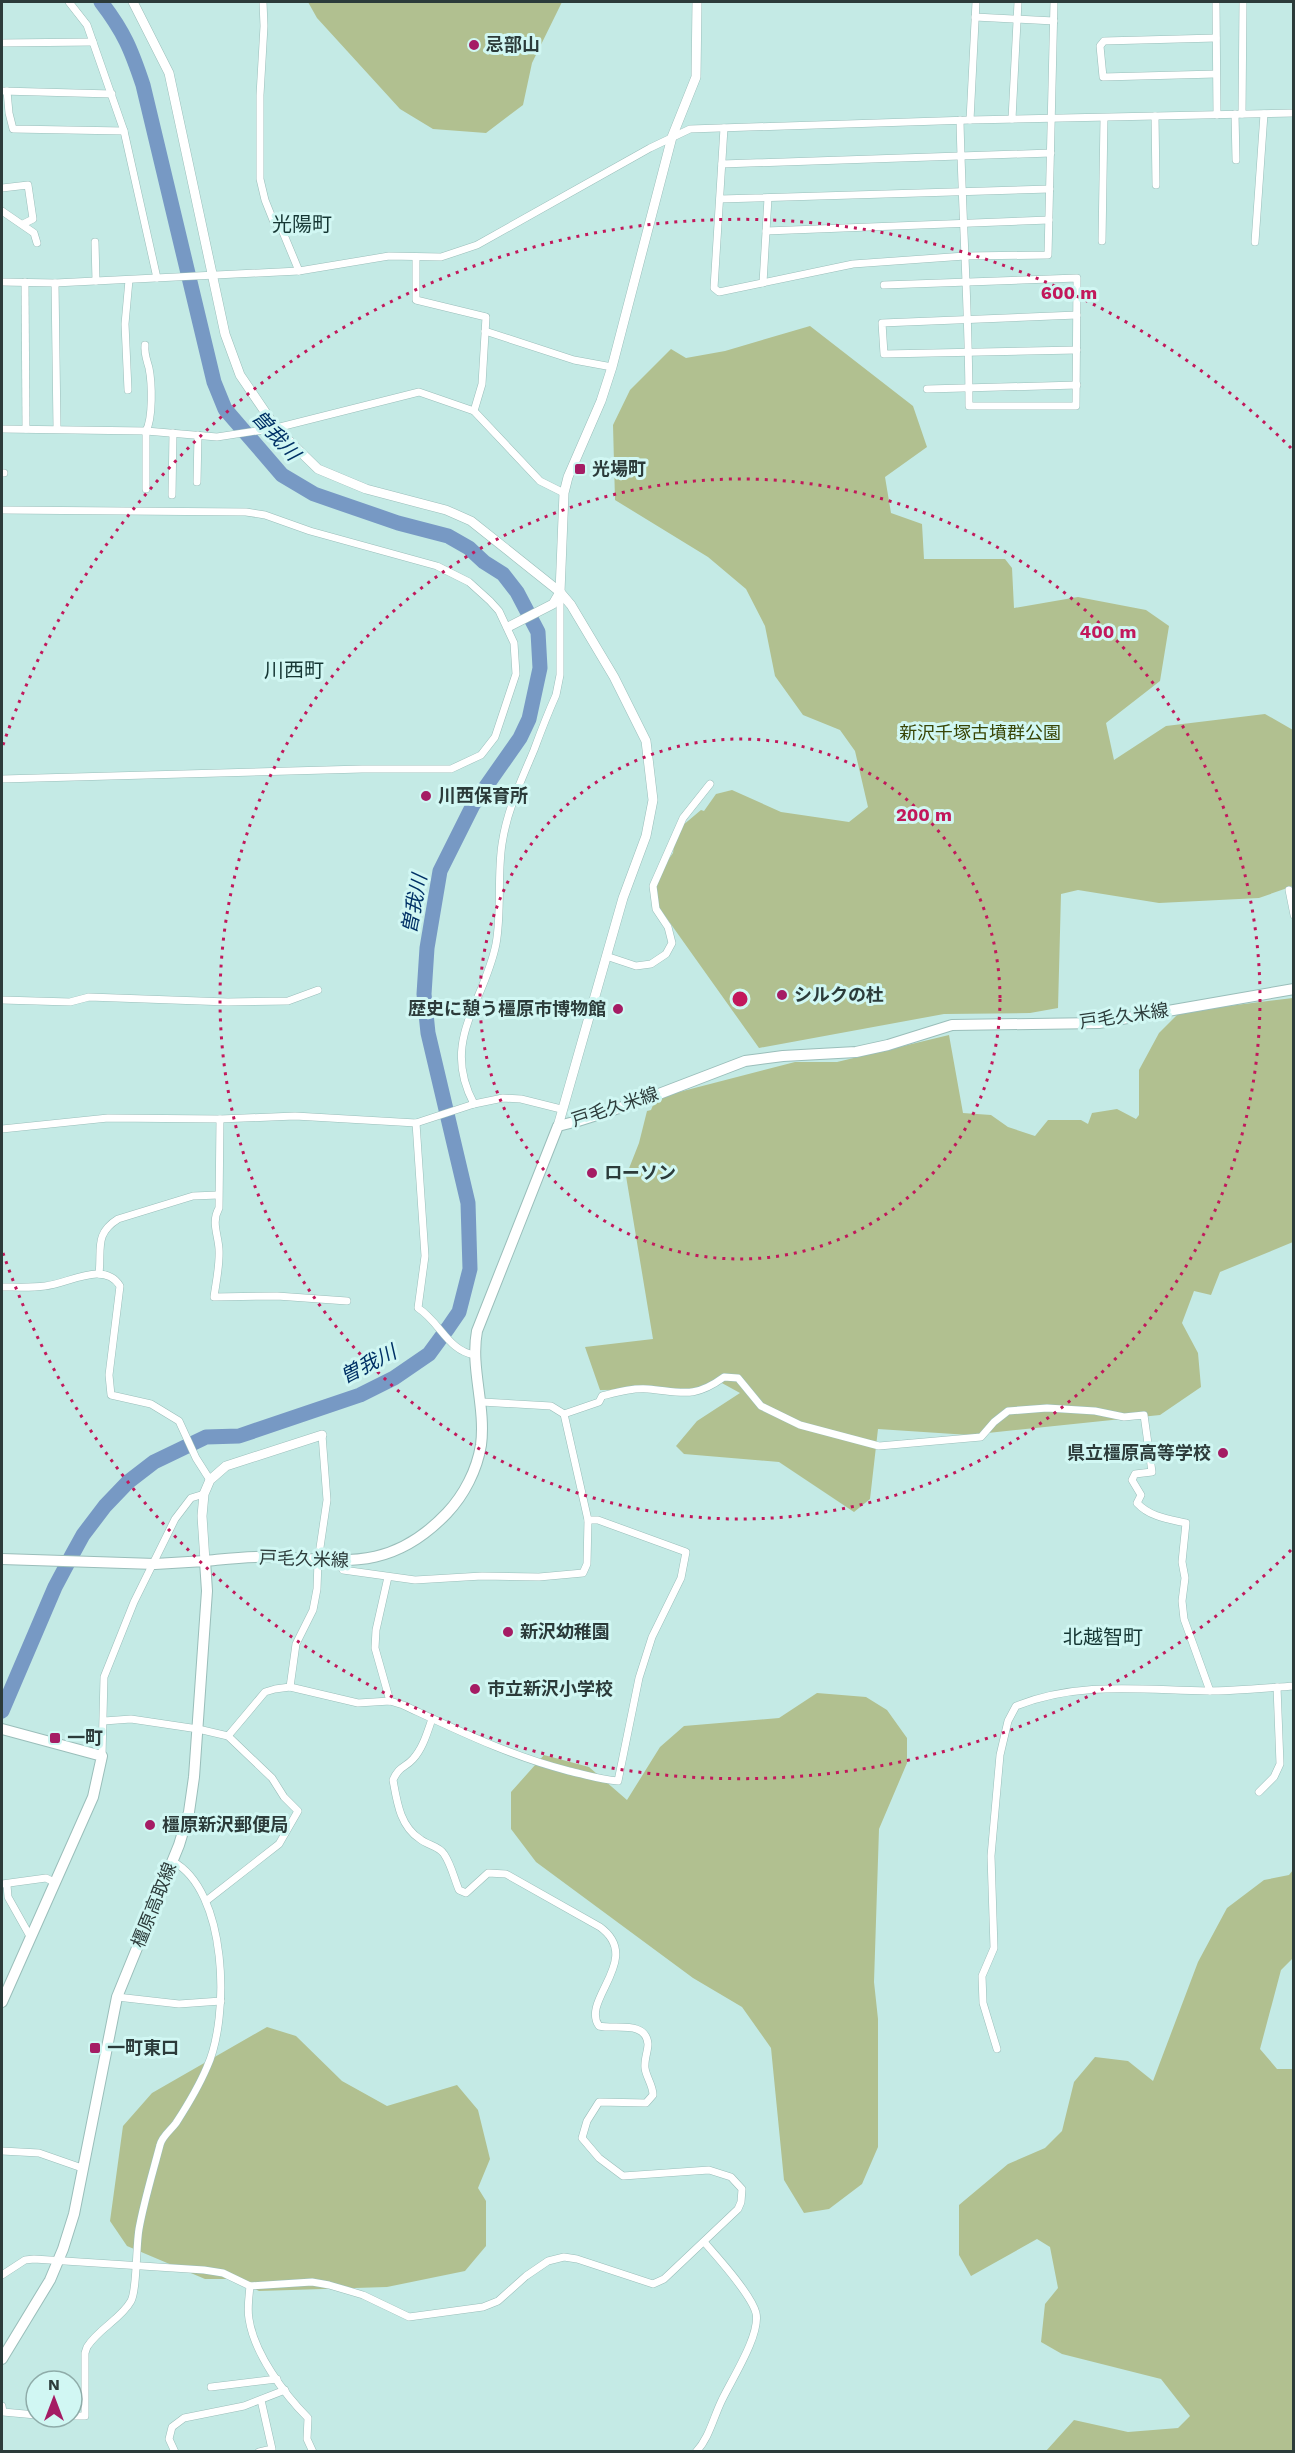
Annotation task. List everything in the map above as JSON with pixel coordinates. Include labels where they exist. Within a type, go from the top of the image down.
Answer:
[{"type":"main road","name":"戸毛久米線","points":[[205,1561],[267,1556],[318,1561],[370,1559],[412,1543],[434,1527],[452,1508],[464,1491],[478,1459],[482,1433],[482,1402],[475,1355],[477,1331],[558,1125],[638,1102],[746,1061],[783,1056],[856,1052],[888,1045],[952,1025],[1099,1023],[1293,989]]},
{"type":"main road","points":[[2,1559],[155,1564],[205,1561]]},
{"type":"main road","name":"橿原高取線","points":[[2,2359],[42,2294],[58,2262],[74,2214],[117,1997],[172,1861],[191,1804],[207,1614],[205,1561]]},
{"type":"main road","points":[[2,1729],[102,1756],[93,1797],[2,2002]]},
{"type":"street","points":[[69,2],[87,25],[112,94],[124,131],[159,278]]},
{"type":"street","points":[[133,2],[169,73],[209,275],[225,334],[240,375],[272,429],[318,469],[337,478],[366,489],[446,510],[471,521],[560,592],[571,605],[614,678],[646,741],[653,800],[646,836],[623,898],[558,1125]]},
{"type":"street","points":[[263,2],[260,179],[273,219],[282,230],[299,271]]},
{"type":"street","points":[[472,1105],[462,1068],[465,1025],[484,982],[499,927],[502,846],[508,810],[556,695],[560,675],[560,592],[564,493],[568,477],[601,400],[612,367],[672,137],[696,77],[697,2]]},
{"type":"street","points":[[970,120],[976,2]]},
{"type":"street","points":[[1012,119],[1018,2]]},
{"type":"street","points":[[724,128],[714,288],[719,292],[728,292],[853,264],[965,256],[1048,255],[1054,2]]},
{"type":"street","points":[[1216,2],[1217,115]]},
{"type":"street","points":[[1236,160],[1243,2]]},
{"type":"street","points":[[975,17],[1054,21]]},
{"type":"street","points":[[1216,38],[1104,41],[1100,46],[1103,77],[1216,74]]},
{"type":"street","points":[[2,43],[93,42]]},
{"type":"street","points":[[112,94],[4,91],[5,113],[14,129],[124,131]]},
{"type":"street","points":[[2,282],[55,283],[299,271],[343,266],[389,256],[441,257],[477,245],[690,129],[960,120],[1293,113]]},
{"type":"street","points":[[1255,242],[1264,114]]},
{"type":"street","points":[[1155,116],[1156,185]]},
{"type":"street","points":[[1102,241],[1104,118]]},
{"type":"street","points":[[884,285],[966,282],[1077,278],[1076,406],[969,406],[968,319],[966,282],[965,256],[963,224],[960,120]]},
{"type":"street","points":[[722,164],[1051,153]]},
{"type":"street","points":[[2,188],[28,185],[33,219],[23,224]]},
{"type":"street","points":[[720,199],[1050,189]]},
{"type":"street","points":[[763,283],[768,198]]},
{"type":"street","points":[[2,211],[34,233],[37,243]]},
{"type":"street","points":[[766,231],[1049,220]]},
{"type":"street","points":[[95,242],[96,281]]},
{"type":"street","points":[[416,257],[416,300],[486,317],[482,384],[474,411]]},
{"type":"street","points":[[128,390],[125,324],[129,280]]},
{"type":"street","points":[[26,282],[26,429]]},
{"type":"street","points":[[55,283],[57,428]]},
{"type":"street","points":[[1077,315],[882,323],[884,354],[1077,350]]},
{"type":"street","points":[[485,331],[574,360],[612,367]]},
{"type":"street","points":[[145,345],[144,352],[149,369],[151,423],[146,431],[146,489]]},
{"type":"street","points":[[927,389],[1077,385]]},
{"type":"street","points":[[2,429],[57,428],[220,436],[272,429],[419,392],[474,411],[540,481],[564,493]]},
{"type":"street","points":[[172,433],[172,495]]},
{"type":"street","points":[[197,482],[198,435]]},
{"type":"street","points":[[2,510],[239,512],[265,515],[310,531],[437,566],[458,576],[490,601],[511,626],[516,653],[516,674],[495,737],[482,755],[451,769],[362,769],[2,779]]},
{"type":"street","points":[[511,626],[553,604],[560,592]]},
{"type":"street","points":[[606,956],[636,966],[651,964],[666,954],[672,943],[668,927],[656,909],[653,886],[683,818],[710,784]]},
{"type":"street","points":[[1289,890],[1293,915]]},
{"type":"street","points":[[2,1000],[70,1002],[89,997],[228,1002],[288,1001],[318,990]]},
{"type":"street","points":[[2,1128],[108,1118],[220,1119],[295,1116],[416,1123],[472,1105],[503,1098],[521,1099],[561,1109]]},
{"type":"street","points":[[220,1119],[219,1208],[215,1215],[215,1235],[219,1248],[214,1298],[277,1296],[347,1301]]},
{"type":"street","points":[[416,1123],[425,1256],[418,1308],[425,1312],[455,1347],[464,1353],[475,1355]]},
{"type":"street","points":[[99,1274],[101,1235],[109,1224],[118,1219],[193,1196],[218,1195]]},
{"type":"street","points":[[2,1287],[46,1286],[73,1278],[99,1274],[110,1276],[120,1287],[109,1375],[111,1395],[151,1404],[179,1421],[196,1458],[210,1480]]},
{"type":"street","points":[[564,1414],[599,1402],[602,1396],[624,1390],[690,1393],[708,1389],[724,1377],[738,1378],[761,1406],[800,1425],[879,1446],[981,1437],[1008,1411],[1047,1408],[1095,1411],[1124,1417],[1144,1415],[1152,1472],[1135,1474],[1132,1480],[1141,1495],[1137,1503],[1145,1511],[1157,1516],[1186,1523],[1182,1562],[1185,1578],[1182,1601],[1184,1618],[1210,1691]]},
{"type":"street","points":[[339,1561],[343,1570],[415,1581],[482,1576],[539,1577],[583,1573],[586,1564],[588,1520],[564,1414],[551,1406],[482,1402]]},
{"type":"street","points":[[205,1561],[202,1516],[204,1494],[210,1480],[226,1466],[322,1435],[327,1500],[313,1610],[296,1644],[290,1687]]},
{"type":"street","points":[[102,1756],[104,1677],[134,1602],[155,1564],[175,1519],[191,1498],[204,1494]]},
{"type":"street","points":[[228,1736],[265,1692],[290,1687],[358,1703],[390,1701],[491,1746],[606,1780],[618,1781],[639,1678],[652,1637],[681,1578],[686,1552],[598,1520],[588,1520]]},
{"type":"street","points":[[388,1577],[376,1630],[375,1648],[390,1701]]},
{"type":"street","points":[[997,2049],[983,2003],[982,1977],[994,1948],[991,1856],[1000,1755],[1008,1721],[1016,1706],[1064,1691],[1102,1688],[1210,1691],[1293,1686]]},
{"type":"street","points":[[1258,1792],[1274,1777],[1280,1764],[1277,1687]]},
{"type":"street","points":[[104,1721],[131,1719],[228,1736],[272,1778],[284,1797],[298,1811],[289,1823],[279,1844],[206,1901]]},
{"type":"street","points":[[2,2275],[25,2260],[223,2273],[250,2286],[312,2282],[348,2290],[409,2317],[420,2317],[483,2307],[498,2301],[548,2261],[564,2257],[578,2259],[653,2284],[664,2279],[738,2209],[742,2189],[731,2177],[710,2170],[623,2176],[599,2158],[582,2138],[587,2121],[599,2102],[646,2103],[653,2095],[653,2088],[645,2068],[648,2043],[645,2034],[636,2028],[599,2026],[594,2016],[607,1988],[616,1946],[608,1933],[506,1874],[488,1873],[466,1893],[459,1890],[444,1854],[409,1831],[398,1809],[393,1780],[401,1766],[410,1762],[422,1747],[432,1719]]},
{"type":"street","points":[[84,2416],[87,2347],[131,2300],[140,2226],[161,2140],[175,2124],[207,2068],[214,2050],[222,1979],[214,1924],[206,1901],[181,1866],[172,1861]]},
{"type":"street","points":[[30,1938],[3,1884],[16,1880],[46,1878],[54,1881]]},
{"type":"street","points":[[117,1997],[179,2004],[221,2001]]},
{"type":"street","points":[[2,2151],[39,2153],[82,2168]]},
{"type":"street","points":[[696,2451],[706,2437],[748,2349],[756,2320],[752,2304],[705,2242]]},
{"type":"street","points":[[250,2286],[248,2317],[254,2336],[277,2379],[308,2418],[307,2439],[313,2451]]},
{"type":"street","points":[[212,2387],[277,2379]]},
{"type":"street","points":[[175,2451],[169,2439],[172,2427],[184,2418],[261,2400],[285,2390]]},
{"type":"street","points":[[259,2451],[272,2449],[261,2400]]},
{"type":"street","points":[[2,2411],[24,2414]]},
{"type":"green space","points":[[308,2],[562,2],[532,63],[523,105],[486,133],[433,129],[400,109],[317,18]]},
{"type":"green space","name":"新沢千塚古墳群公園","points":[[810,326],[913,406],[927,447],[885,477],[891,513],[922,524],[924,559],[1005,559],[1012,568],[1014,608],[1078,597],[1146,610],[1169,626],[1160,681],[1106,723],[1114,760],[1166,726],[1265,714],[1293,730],[1293,886],[1259,898],[1159,903],[1078,890],[1061,894],[1058,1008],[1030,1013],[944,1014],[759,1048],[653,899],[659,873],[673,853],[676,831],[701,810],[704,811],[716,794],[732,790],[781,812],[849,822],[868,807],[855,751],[840,730],[803,715],[775,676],[765,626],[746,589],[708,557],[615,500],[613,425],[630,390],[671,349],[686,358],[725,351]]},
{"type":"green space","points":[[1293,998],[1293,1242],[1220,1272],[1211,1295],[1194,1291],[1182,1323],[1198,1353],[1201,1387],[1160,1415],[969,1435],[878,1429],[870,1499],[854,1512],[779,1462],[684,1454],[676,1446],[697,1421],[740,1393],[720,1382],[696,1389],[600,1390],[585,1347],[653,1339],[626,1176],[639,1143],[647,1111],[651,1110],[656,1098],[795,1062],[837,1062],[949,1035],[963,1113],[991,1115],[1008,1127],[1035,1136],[1048,1120],[1081,1120],[1088,1124],[1092,1113],[1117,1109],[1136,1119],[1139,1115],[1139,1070],[1159,1033],[1180,1012]]},
{"type":"green space","points":[[817,1693],[866,1697],[887,1710],[907,1738],[907,1763],[879,1829],[874,1982],[878,2019],[878,2147],[862,2184],[829,2209],[804,2213],[784,2180],[771,2048],[742,2007],[693,1978],[536,1862],[511,1829],[511,1792],[544,1755],[589,1767],[627,1800],[660,1747],[684,1726],[779,1718]]},
{"type":"green space","points":[[1293,1870],[1293,1958],[1281,1970],[1260,2049],[1277,2069],[1293,2069],[1293,2451],[1046,2451],[1074,2420],[1128,2432],[1178,2428],[1190,2416],[1161,2379],[1062,2354],[1041,2342],[1045,2304],[1058,2288],[1050,2247],[1037,2239],[971,2276],[959,2255],[959,2205],[1008,2164],[1045,2148],[1062,2131],[1074,2082],[1095,2057],[1128,2061],[1153,2081],[1198,1962],[1227,1908],[1264,1880],[1289,1875]]},
{"type":"green space","points":[[267,2027],[296,2036],[342,2081],[387,2106],[457,2085],[478,2110],[490,2159],[478,2188],[486,2201],[486,2246],[465,2271],[387,2287],[259,2291],[234,2279],[205,2279],[127,2246],[110,2221],[123,2126],[152,2093]]},
{"type":"waterway","name":"曽我川","points":[[2,1711],[55,1587],[83,1535],[105,1506],[128,1482],[154,1462],[206,1437],[239,1436],[360,1395],[394,1378],[429,1354],[459,1312],[470,1269],[468,1203],[428,1033],[424,994],[427,948],[440,871],[473,805],[520,738],[529,719],[540,668],[538,632],[517,592],[503,574],[484,562],[469,548],[448,536],[398,523],[314,494],[282,475],[225,409],[214,382],[143,85],[126,41],[101,2]]},
{"type":"place","name":"忌部山","points":[[474,45]]},
{"type":"place","name":"光場町","points":[[580,469]]},
{"type":"place","name":"川西保育所","points":[[426,796]]},
{"type":"place","name":"シルクの杜","points":[[782,995]]},
{"type":"place","name":"歴史に憩う橿原市博物館","points":[[618,1009]]},
{"type":"place","name":"ローソン","points":[[592,1173]]},
{"type":"place","name":"県立橿原高等学校","points":[[1223,1453]]},
{"type":"place","name":"新沢幼稚園","points":[[508,1632]]},
{"type":"place","name":"市立新沢小学校","points":[[475,1689]]},
{"type":"place","name":"一町","points":[[55,1738]]},
{"type":"place","name":"橿原新沢郵便局","points":[[150,1825]]},
{"type":"place","name":"一町東口","points":[[95,2048]]},
{"type":"district","name":"光陽町","points":[[302,224]]},
{"type":"district","name":"川西町","points":[[294,670]]},
{"type":"district","name":"北越智町","points":[[1103,1637]]}]
